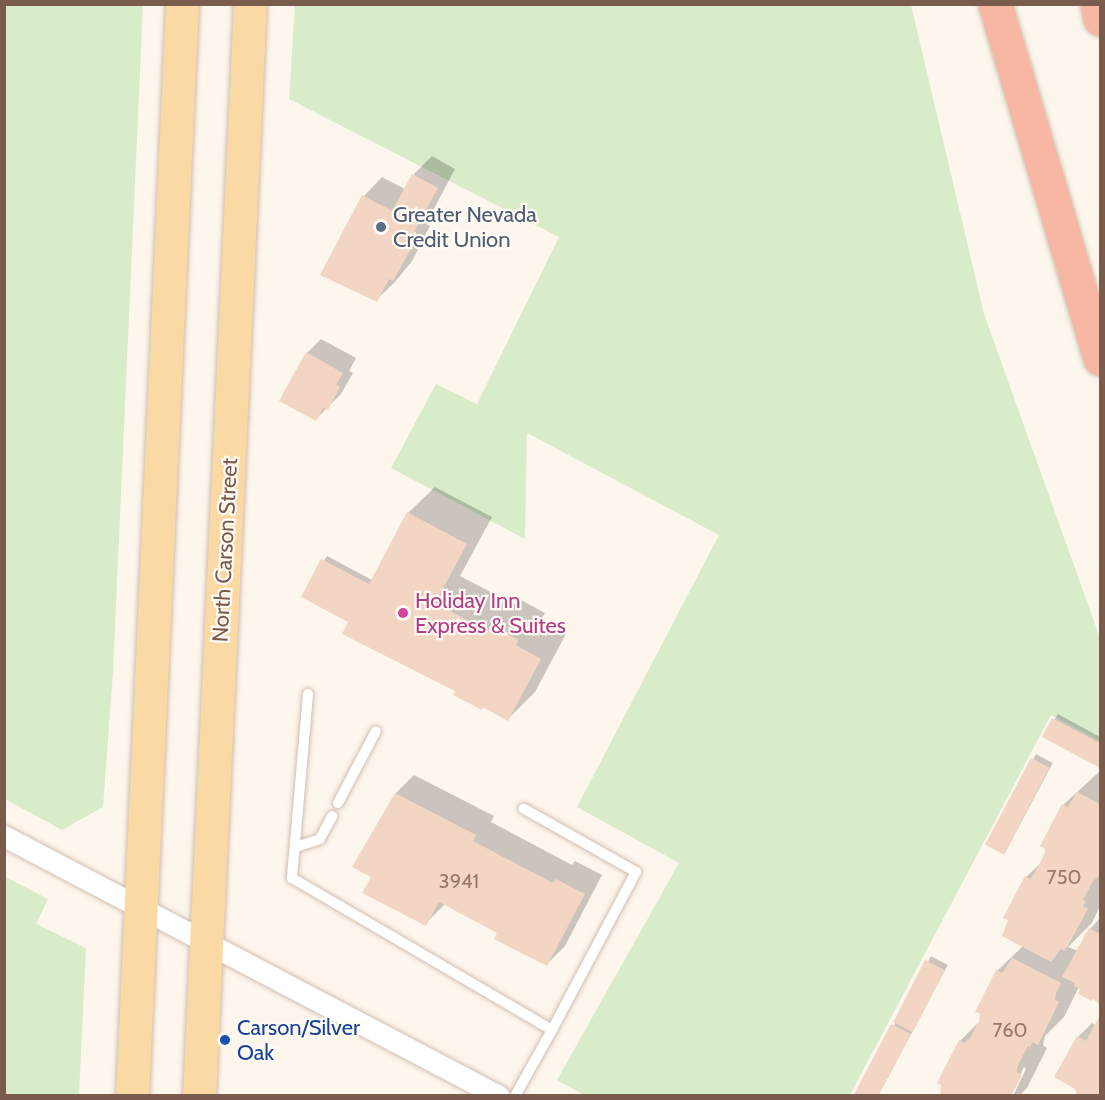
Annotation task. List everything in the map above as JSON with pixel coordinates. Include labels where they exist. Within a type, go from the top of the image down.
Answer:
[{"type":"highway","points":[[995,4],[1101,359]]},
{"type":"highway","points":[[1096,4],[1101,19]]},
{"type":"main road","points":[[132,1095],[167,290],[182,4]]},
{"type":"main road","name":"North Carson Street","points":[[199,1095],[250,4]]},
{"type":"street","points":[[4,836],[499,1095]]},
{"type":"lane","points":[[308,694],[292,878],[552,1030]]},
{"type":"lane","points":[[338,802],[376,730]]},
{"type":"lane","points":[[515,1095],[636,872],[524,809]]},
{"type":"lane","points":[[296,848],[320,839],[332,816]]},
{"type":"green space","points":[[4,5],[143,5],[113,672],[103,807],[62,830],[5,799]]},
{"type":"green space","points":[[295,5],[911,5],[984,314],[1100,638],[1100,741],[1051,715],[850,1095],[584,1095],[557,1080],[679,863],[577,807],[719,535],[527,433],[525,539],[391,468],[436,384],[477,404],[559,237],[289,99]]},
{"type":"green space","points":[[4,876],[48,899],[36,924],[86,948],[79,1095],[5,1095]]},
{"type":"building","name":"Greater Nevada Credit Union","points":[[412,174],[438,188],[408,243],[413,245],[393,281],[389,279],[377,302],[320,275],[362,195],[392,211]]},
{"type":"building","points":[[306,352],[343,373],[336,385],[340,387],[328,410],[323,408],[316,421],[279,401]]},
{"type":"building","name":"Holiday Inn Express & Suites","points":[[407,512],[467,544],[435,603],[488,631],[491,625],[519,640],[516,645],[541,659],[508,721],[483,707],[482,710],[453,695],[455,691],[342,634],[348,622],[301,597],[321,559],[369,584]]},
{"type":"building","points":[[1052,718],[1100,743],[1100,768],[1042,737]]},
{"type":"building","points":[[1031,758],[1050,768],[1004,854],[985,845]]},
{"type":"building","points":[[1077,792],[1100,804],[1100,878],[1093,881],[1083,900],[1086,901],[1083,906],[1088,909],[1065,951],[1061,949],[1051,962],[1002,936],[1008,920],[1003,918],[1025,876],[1030,879],[1044,855],[1045,849],[1040,846],[1062,804],[1068,807]]},
{"type":"building","points":[[395,793],[476,835],[473,841],[553,883],[556,879],[585,894],[547,966],[494,939],[497,933],[439,902],[426,926],[362,893],[371,877],[352,867]]},
{"type":"building","points":[[1089,928],[1100,934],[1100,1005],[1093,999],[1092,1001],[1078,994],[1080,989],[1074,986],[1075,983],[1062,977]]},
{"type":"building","points":[[1012,958],[1061,983],[1055,1000],[1059,1002],[1038,1045],[1033,1042],[1030,1047],[1028,1046],[1018,1065],[1017,1072],[1022,1075],[1011,1096],[940,1096],[941,1085],[937,1083],[959,1040],[965,1043],[967,1039],[969,1040],[979,1021],[980,1014],[975,1012],[996,970],[1002,973]]},
{"type":"building","points":[[925,960],[945,970],[913,1032],[893,1022]]},
{"type":"building","points":[[1100,1015],[1100,1096],[1077,1096],[1075,1089],[1054,1077],[1077,1036],[1086,1041]]},
{"type":"building","points":[[891,1024],[911,1034],[878,1096],[853,1096]]},
{"type":"place","name":"Greater Nevada Credit Union","points":[[381,227]]},
{"type":"place","name":"Holiday Inn Express & Suites","points":[[403,613]]},
{"type":"place","name":"Carson/Silver Oak","points":[[225,1040]]}]
